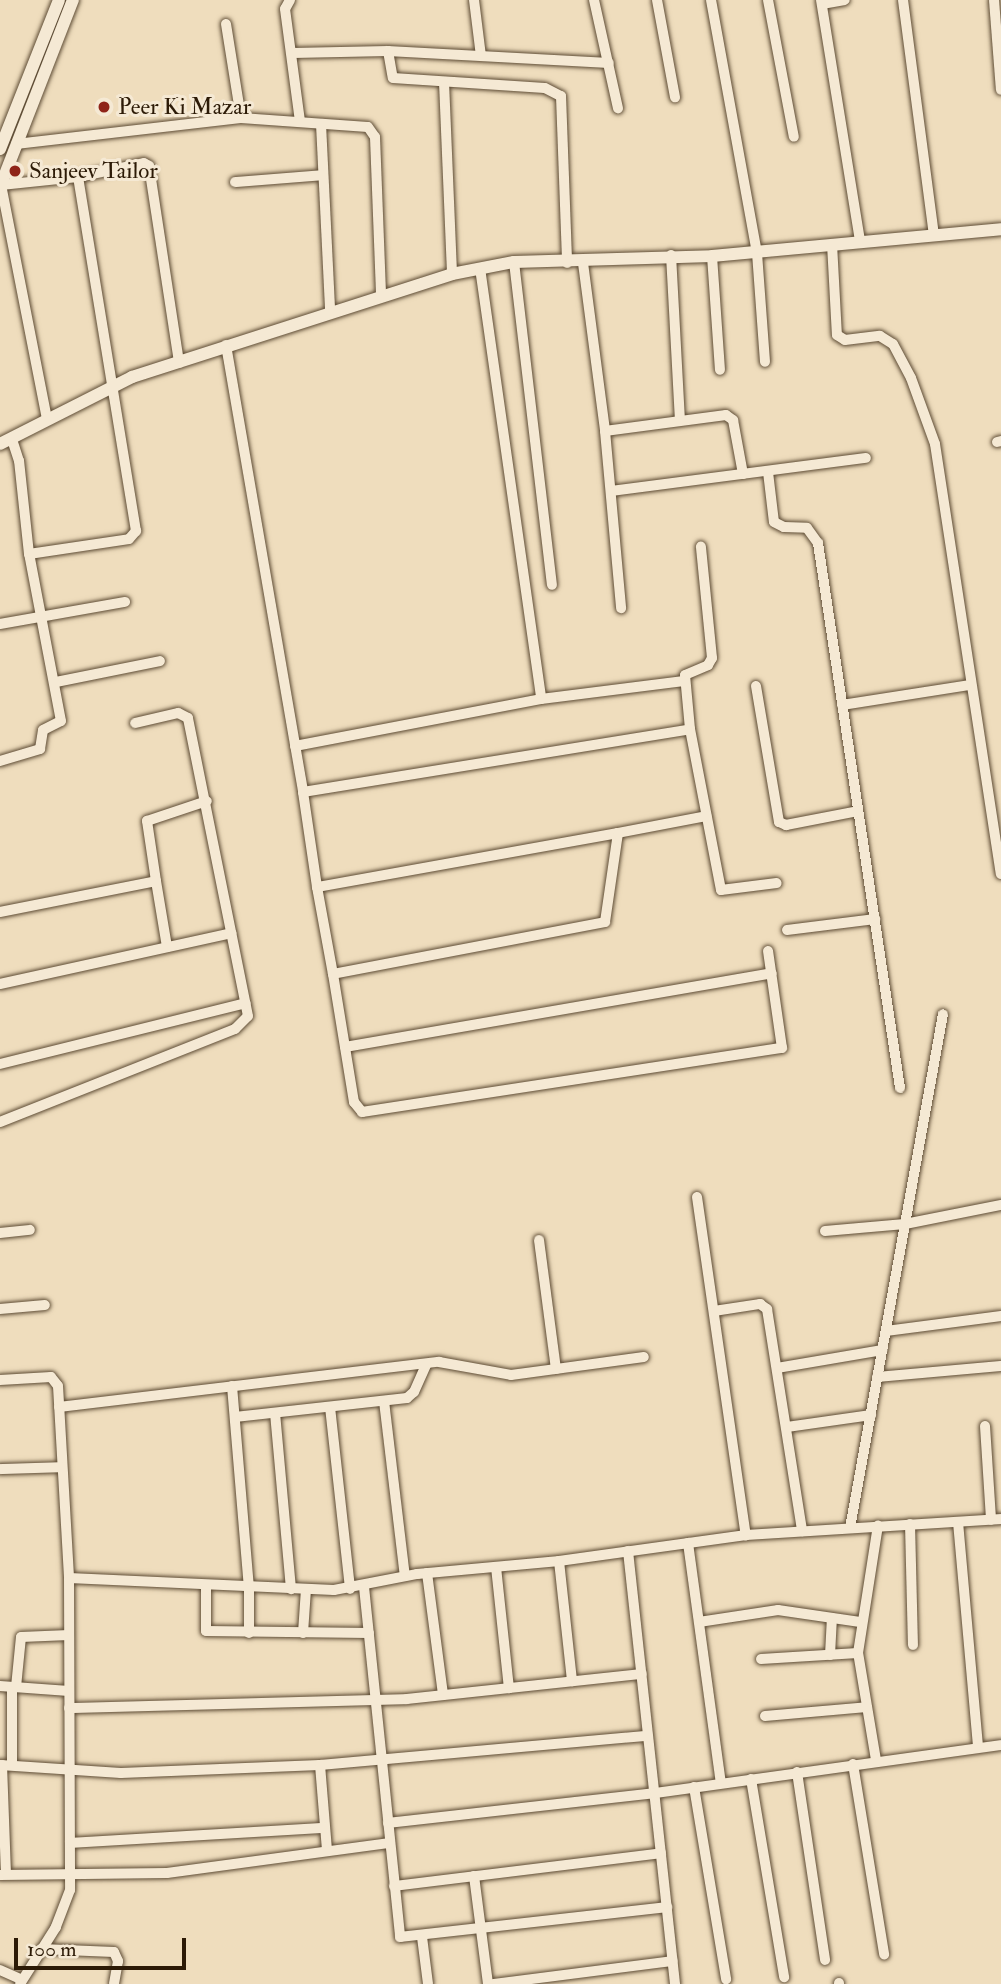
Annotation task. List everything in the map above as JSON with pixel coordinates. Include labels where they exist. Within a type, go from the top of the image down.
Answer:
[{"type":"street","points":[[0,149],[59,0]]},
{"type":"street","points":[[47,419],[1,186],[73,0]]},
{"type":"street","points":[[290,0],[285,9],[300,121]]},
{"type":"street","points":[[474,0],[481,56]]},
{"type":"street","points":[[594,0],[618,108]]},
{"type":"street","points":[[657,0],[675,97]]},
{"type":"street","points":[[711,0],[757,253],[765,362]]},
{"type":"street","points":[[768,0],[794,137]]},
{"type":"street","points":[[845,0],[822,2],[860,242]]},
{"type":"street","points":[[903,0],[934,234]]},
{"type":"street","points":[[994,0],[1001,90]]},
{"type":"street","points":[[226,24],[241,118]]},
{"type":"street","points":[[293,53],[388,51],[609,63]]},
{"type":"street","points":[[388,51],[391,78],[545,88],[561,96],[567,263]]},
{"type":"street","points":[[444,82],[452,274]]},
{"type":"street","points":[[16,144],[241,118],[368,127],[373,131],[381,294]]},
{"type":"street","points":[[321,124],[330,311]]},
{"type":"street","points":[[1,186],[78,177],[144,163],[149,166],[179,363]]},
{"type":"street","points":[[235,182],[323,174]]},
{"type":"street","points":[[29,554],[135,534],[115,384],[78,177]]},
{"type":"street","points":[[0,761],[40,749],[43,730],[60,723],[56,682],[44,616],[29,554],[19,461],[6,442],[47,419],[115,384],[226,345],[381,294],[480,268],[514,262],[583,263],[757,253],[1001,229]]},
{"type":"street","points":[[832,244],[832,321],[837,335],[845,340],[880,336],[893,344],[911,378],[935,444],[1001,874]]},
{"type":"street","points":[[671,256],[680,420]]},
{"type":"street","points":[[712,256],[720,370]]},
{"type":"street","points":[[514,262],[552,585]]},
{"type":"street","points":[[583,263],[605,431],[621,607]]},
{"type":"street","points":[[480,268],[541,699]]},
{"type":"street","points":[[226,345],[354,1102],[362,1112],[775,1049],[785,1043],[768,951]]},
{"type":"street","points":[[605,431],[680,420],[731,417],[743,474]]},
{"type":"street","points":[[611,491],[866,458]]},
{"type":"street","points":[[768,472],[774,522],[784,527],[807,528],[817,539],[900,1088]]},
{"type":"street","points":[[701,547],[712,658],[708,665],[688,673],[684,681],[690,729],[721,890],[777,883]]},
{"type":"street","points":[[0,624],[125,602]]},
{"type":"street","points":[[56,682],[160,661]]},
{"type":"street","points":[[295,746],[541,699],[684,681]]},
{"type":"street","points":[[842,705],[970,685]]},
{"type":"street","points":[[756,686],[779,822],[786,825],[858,811]]},
{"type":"street","points":[[0,1122],[235,1029],[248,1016],[207,802],[187,716],[178,713],[135,723]]},
{"type":"street","points":[[303,792],[690,729]]},
{"type":"street","points":[[167,947],[147,821],[207,802]]},
{"type":"street","points":[[317,887],[706,816]]},
{"type":"street","points":[[332,974],[605,922],[618,833]]},
{"type":"street","points":[[0,912],[156,881]]},
{"type":"street","points":[[788,930],[874,919]]},
{"type":"street","points":[[0,984],[231,933]]},
{"type":"street","points":[[345,1047],[772,973]]},
{"type":"street","points":[[0,1064],[246,1003]]},
{"type":"street","points":[[850,1528],[943,1014]]},
{"type":"street","points":[[697,1197],[746,1535]]},
{"type":"street","points":[[825,1231],[905,1224],[1001,1205]]},
{"type":"street","points":[[0,1233],[30,1230]]},
{"type":"street","points":[[539,1240],[556,1369]]},
{"type":"street","points":[[0,1309],[45,1305]]},
{"type":"street","points":[[713,1311],[764,1305],[787,1427],[802,1531]]},
{"type":"street","points":[[886,1331],[1001,1316]]},
{"type":"street","points":[[777,1368],[882,1350]]},
{"type":"street","points":[[59,1407],[448,1363],[497,1375],[644,1357]]},
{"type":"street","points":[[235,1417],[411,1396],[426,1365]]},
{"type":"street","points":[[877,1377],[1001,1366]]},
{"type":"street","points":[[0,1380],[51,1377],[58,1386],[69,1578],[71,1871],[67,1902],[21,1982],[0,1970]]},
{"type":"street","points":[[232,1386],[250,1587],[249,1633]]},
{"type":"street","points":[[384,1401],[405,1576]]},
{"type":"street","points":[[330,1407],[350,1589]]},
{"type":"street","points":[[275,1413],[291,1589]]},
{"type":"street","points":[[787,1427],[871,1415]]},
{"type":"street","points":[[69,1578],[291,1589],[350,1589],[405,1576],[559,1561],[746,1535],[996,1520],[985,1426]]},
{"type":"street","points":[[0,1469],[62,1467]]},
{"type":"street","points":[[958,1522],[978,1747]]},
{"type":"street","points":[[910,1524],[913,1645]]},
{"type":"street","points":[[876,1760],[858,1653],[860,1622],[878,1527]]},
{"type":"street","points":[[688,1543],[721,1783]]},
{"type":"street","points":[[628,1551],[675,1984]]},
{"type":"street","points":[[559,1561],[572,1681]]},
{"type":"street","points":[[496,1567],[509,1688]]},
{"type":"street","points":[[427,1573],[443,1695]]},
{"type":"street","points":[[206,1585],[206,1631],[369,1633]]},
{"type":"street","points":[[364,1587],[400,1937],[481,1931],[667,1908]]},
{"type":"street","points":[[303,1633],[306,1589]]},
{"type":"street","points":[[699,1622],[778,1610],[860,1622]]},
{"type":"street","points":[[830,1654],[832,1618]]},
{"type":"street","points":[[69,1635],[21,1637],[5,1765],[3,1874],[71,1871],[167,1873],[390,1843]]},
{"type":"street","points":[[761,1659],[858,1653]]},
{"type":"street","points":[[69,1708],[377,1699],[443,1695],[642,1674]]},
{"type":"street","points":[[0,1686],[69,1691]]},
{"type":"street","points":[[765,1716],[867,1707]]},
{"type":"street","points":[[5,1765],[121,1773],[320,1765],[648,1736]]},
{"type":"street","points":[[388,1823],[655,1793],[876,1760],[1001,1745]]},
{"type":"street","points":[[853,1764],[884,1954]]},
{"type":"street","points":[[320,1765],[327,1851]]},
{"type":"street","points":[[797,1772],[825,1960]]},
{"type":"street","points":[[751,1779],[783,1976]]},
{"type":"street","points":[[694,1787],[726,1979]]},
{"type":"street","points":[[70,1843],[325,1828]]},
{"type":"street","points":[[394,1886],[661,1853]]},
{"type":"street","points":[[474,1876],[491,1984],[673,1961]]},
{"type":"street","points":[[422,1937],[428,1984]]},
{"type":"street","points":[[41,1949],[114,1952],[118,1961],[114,1984]]},
{"type":"place","name":"Peer Ki Mazar","points":[[104,107]]},
{"type":"place","name":"Sanjeev Tailor","points":[[15,171]]}]
